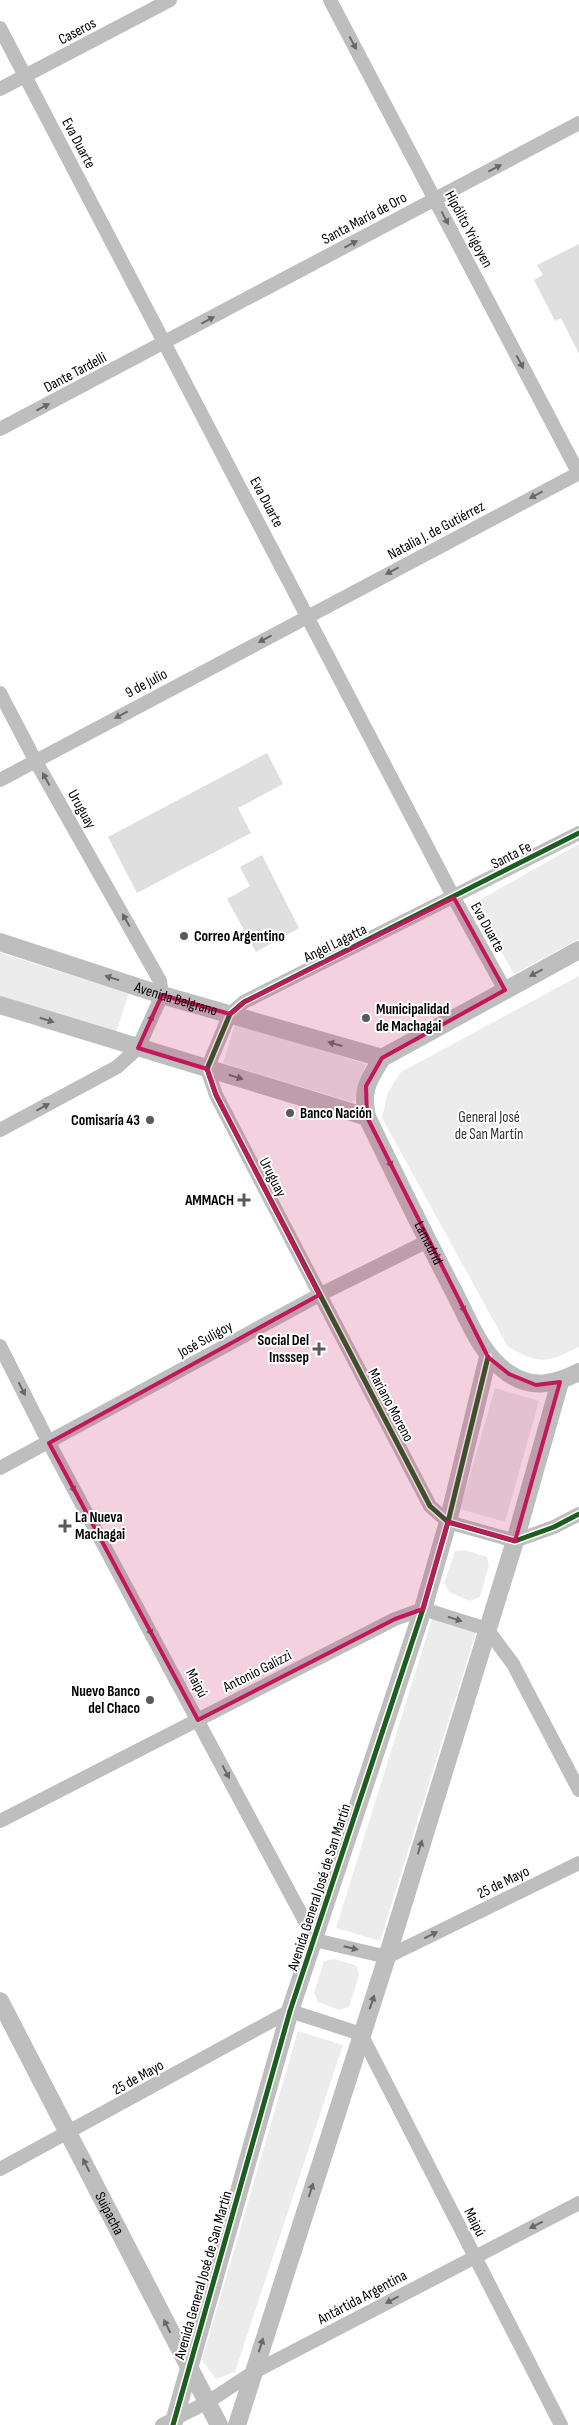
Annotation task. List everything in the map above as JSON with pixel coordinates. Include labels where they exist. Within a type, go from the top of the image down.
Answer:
[{"type":"street","name":"Caseros","points":[[0,90],[170,0]]},
{"type":"street","name":"Hipólito Yrigoyen","points":[[330,0],[579,473]]},
{"type":"street","name":"Eva Duarte","points":[[0,28],[454,898],[504,990]]},
{"type":"street","name":"Santa María de Oro","points":[[165,342],[579,123]]},
{"type":"street","name":"Dante Tardelli","points":[[0,430],[165,342]]},
{"type":"street","name":"Natalia J. de Gutiérrez","points":[[308,616],[579,473]]},
{"type":"street","name":"9 de Julio","points":[[0,780],[308,616]]},
{"type":"street","name":"Uruguay","points":[[0,693],[160,981],[162,995]]},
{"type":"street","name":"Santa Fe","points":[[454,898],[579,833]]},
{"type":"street","name":"Angel Lagatta","points":[[230,1014],[244,1002],[454,898]]},
{"type":"street","name":"Avenida Belgrano","points":[[0,942],[162,995],[382,1058]]},
{"type":"street","points":[[382,1058],[579,950]]},
{"type":"street","points":[[0,1130],[117,1068],[138,1048],[162,995]]},
{"type":"street","points":[[0,1005],[367,1118]]},
{"type":"street","points":[[207,1069],[230,1014]]},
{"type":"street","name":"Lamadrid","points":[[382,1058],[366,1086],[364,1101],[367,1118],[488,1357],[509,1374],[536,1385],[560,1382]]},
{"type":"street","name":"Uruguay","points":[[207,1069],[216,1094],[320,1295]]},
{"type":"street","name":"José Suligoy","points":[[0,1468],[320,1295],[428,1241]]},
{"type":"street","name":"Mariano Moreno","points":[[320,1295],[430,1506],[448,1522]]},
{"type":"street","name":"Maipú","points":[[0,1346],[49,1443],[315,1940]]},
{"type":"street","name":"Avenida General José de San Martín","points":[[170,2423],[189,2369],[290,2011],[423,1609],[448,1522],[488,1357]]},
{"type":"street","points":[[237,2425],[252,2373],[387,1957],[515,1541],[560,1382],[579,1372]]},
{"type":"street","points":[[448,1522],[515,1541],[554,1527],[579,1514]]},
{"type":"street","points":[[423,1609],[487,1629],[512,1664],[579,1790]]},
{"type":"street","name":"Antonio Galizzi","points":[[0,1821],[395,1618],[423,1609]]},
{"type":"street","name":"25 de Mayo","points":[[387,1957],[579,1863]]},
{"type":"street","points":[[315,1940],[387,1957]]},
{"type":"street","name":"Suipacha","points":[[0,2001],[70,2132],[219,2425]]},
{"type":"street","points":[[290,2011],[361,2034]]},
{"type":"street","name":"25 de Mayo","points":[[0,2169],[290,2011]]},
{"type":"street","name":"Maipú","points":[[361,2034],[561,2425]]},
{"type":"street","name":"Antártida Argentina","points":[[170,2423],[208,2402],[252,2373],[579,2203]]},
{"type":"highlighted area","points":[[454,898],[505,990],[382,1058],[366,1086],[367,1117],[488,1357],[509,1374],[536,1385],[560,1382],[515,1541],[448,1522],[423,1609],[395,1619],[198,1720],[49,1443],[319,1295],[216,1095],[207,1069],[138,1048],[162,995],[230,1014],[244,1002]]},
{"type":"green space","points":[[579,844],[579,939],[514,974],[474,903]]},
{"type":"green space","points":[[0,953],[129,993],[116,1033],[0,997]]},
{"type":"green space","name":"General José de San Martín","points":[[579,976],[579,1347],[544,1360],[529,1357],[508,1347],[382,1118],[388,1092],[401,1072]]},
{"type":"green space","points":[[235,1024],[366,1064],[354,1103],[223,1063]]},
{"type":"green space","points":[[495,1388],[539,1401],[505,1522],[460,1509]]},
{"type":"green space","points":[[465,1550],[487,1557],[489,1565],[480,1597],[470,1601],[449,1592],[444,1583],[455,1551]]},
{"type":"green space","points":[[432,1619],[476,1632],[380,1941],[336,1928]]},
{"type":"green space","points":[[335,1959],[357,1966],[359,1975],[349,2007],[339,2010],[318,2002],[314,1993],[324,1961]]},
{"type":"green space","points":[[298,2031],[343,2045],[235,2372],[216,2379],[202,2360]]},
{"type":"building","points":[[579,244],[579,354],[561,318],[555,321],[534,280],[543,275],[537,265]]},
{"type":"building","points":[[267,753],[283,784],[238,808],[251,833],[137,893],[108,837]]},
{"type":"building","points":[[262,855],[299,928],[256,952],[227,899],[250,886],[240,867]]},
{"type":"cycle path","points":[[579,833],[244,1002],[230,1014],[207,1069],[216,1095],[430,1506],[448,1522],[515,1541],[554,1527],[579,1514]]},
{"type":"cycle path","points":[[173,2425],[290,2011],[423,1609],[448,1522],[488,1357]]},
{"type":"place","name":"Correo Argentino","points":[[184,936]]},
{"type":"place","name":"Municipalidad de Machagai","points":[[366,1018]]},
{"type":"place","name":"Banco Nación","points":[[290,1113]]},
{"type":"place","name":"Comisaría 43","points":[[150,1120]]},
{"type":"place","name":"AMMACH","points":[[244,1200]]},
{"type":"place","name":"Social Del Insssep","points":[[319,1349]]},
{"type":"place","name":"La Nueva Machagai","points":[[65,1526]]},
{"type":"place","name":"Nuevo Banco del Chaco","points":[[150,1700]]}]
